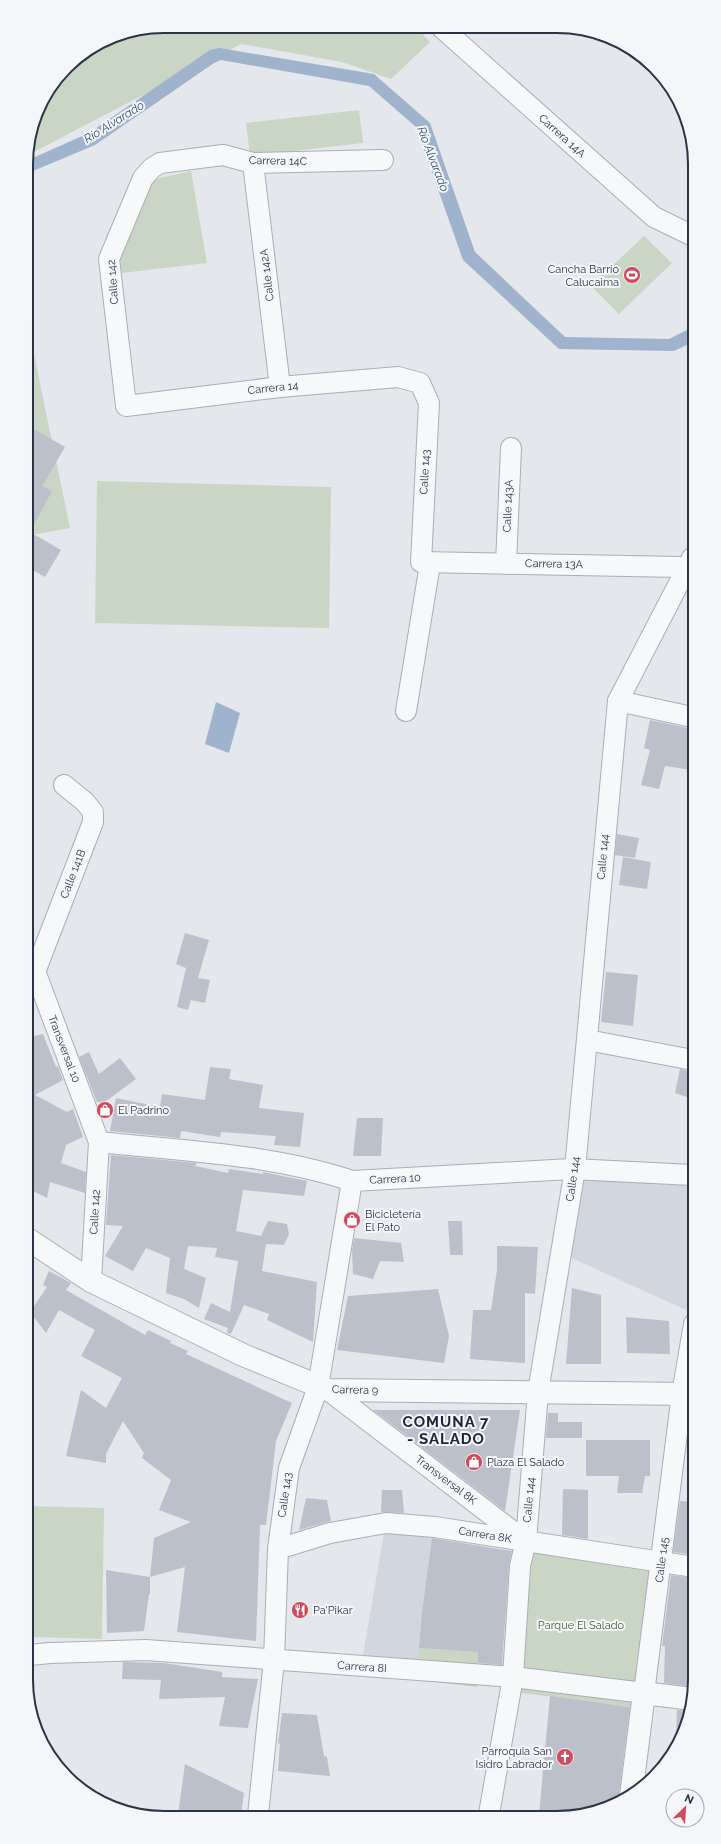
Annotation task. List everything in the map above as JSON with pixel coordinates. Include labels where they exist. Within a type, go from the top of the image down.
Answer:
[{"type":"street","name":"Carrera 14A","points":[[448,33],[654,217],[688,234]]},
{"type":"street","name":"Carrera 14C","points":[[152,168],[160,163],[223,155],[253,163],[383,160]]},
{"type":"street","name":"Calle 142A","points":[[253,163],[280,387]]},
{"type":"street","name":"Calle 142","points":[[126,406],[109,258],[143,178],[152,168]]},
{"type":"street","name":"Carrera 14","points":[[126,406],[280,387],[398,377],[420,383]]},
{"type":"street","name":"Calle 143","points":[[406,711],[426,563],[429,403],[420,383]]},
{"type":"street","name":"Calle 143A","points":[[506,564],[510,448]]},
{"type":"street","name":"Carrera 13A","points":[[426,563],[628,565],[688,563]]},
{"type":"street","name":"Calle 144","points":[[490,1811],[513,1677],[520,1566],[526,1541],[538,1392],[575,1169],[618,701],[688,565]]},
{"type":"street","points":[[618,701],[688,716]]},
{"type":"street","name":"Calle 141B","points":[[33,961],[93,822],[93,812],[85,802],[64,784]]},
{"type":"street","name":"Transversal 10","points":[[33,966],[99,1142]]},
{"type":"street","points":[[587,1040],[688,1059]]},
{"type":"street","name":"Calle 142","points":[[91,1281],[99,1142]]},
{"type":"street","name":"Carrera 10","points":[[99,1142],[269,1160],[352,1181],[575,1169],[688,1175]]},
{"type":"street","name":"Calle 143","points":[[258,1811],[274,1660],[278,1549],[289,1468],[323,1388],[352,1181]]},
{"type":"street","name":"Carrera 9","points":[[33,1243],[91,1281],[243,1355],[323,1388],[688,1394]]},
{"type":"street","name":"Transversal 8K","points":[[323,1388],[526,1541]]},
{"type":"street","name":"Calle 145","points":[[632,1787],[661,1563],[688,1394]]},
{"type":"street","name":"Carrera 8K","points":[[278,1549],[330,1533],[386,1524],[435,1527],[688,1566]]},
{"type":"street","name":"Carrera 8I","points":[[33,1655],[146,1650],[513,1677],[686,1698]]},
{"type":"shaded area","points":[[582,1179],[688,1182],[688,1298],[686,1310],[567,1256]]},
{"type":"shaded area","points":[[385,1527],[433,1533],[422,1612],[416,1680],[360,1673]]},
{"type":"green space","points":[[155,33],[422,33],[430,42],[391,79],[342,62],[241,44],[33,152],[37,130],[43,114],[55,91],[71,71],[91,55],[122,40]]},
{"type":"green space","points":[[359,110],[363,143],[250,156],[246,123]]},
{"type":"green space","points":[[191,171],[207,263],[122,273],[118,245],[150,180]]},
{"type":"green space","name":"Cancha Barrio Calucaima","points":[[644,236],[672,263],[619,314],[591,286]]},
{"type":"green space","points":[[33,350],[70,528],[33,535]]},
{"type":"green space","points":[[97,481],[331,487],[329,628],[95,623]]},
{"type":"green space","points":[[33,1506],[104,1508],[102,1639],[33,1637]]},
{"type":"green space","name":"Parque El Salado","points":[[520,1545],[657,1568],[640,1708],[507,1691]]},
{"type":"green space","points":[[419,1648],[478,1652],[477,1687],[416,1680]]},
{"type":"water","name":"Río Alvarado","points":[[219,48],[374,74],[430,123],[475,252],[565,337],[669,339],[688,330],[688,344],[674,351],[559,349],[463,260],[416,127],[369,86],[221,60],[214,63],[95,145],[33,171],[33,158],[89,133],[210,50]]},
{"type":"water","points":[[216,702],[240,713],[229,753],[205,744]]},
{"type":"building","points":[[33,428],[65,447],[42,486],[52,491],[33,526]]},
{"type":"building","points":[[33,534],[61,550],[45,577],[33,570]]},
{"type":"building","points":[[650,720],[688,728],[688,769],[665,766],[659,789],[641,785],[650,750],[644,748]]},
{"type":"building","points":[[617,834],[639,838],[635,858],[615,855]]},
{"type":"building","points":[[623,857],[651,862],[647,889],[619,885]]},
{"type":"building","points":[[185,933],[209,940],[198,978],[210,980],[205,1003],[191,1000],[188,1010],[177,1007],[186,968],[176,964]]},
{"type":"building","points":[[606,972],[638,975],[633,1026],[601,1022]]},
{"type":"building","points":[[43,1034],[56,1067],[58,1066],[63,1080],[35,1095],[67,1112],[73,1109],[83,1137],[66,1145],[61,1163],[86,1172],[85,1193],[50,1182],[47,1198],[33,1191],[33,1036]]},
{"type":"building","points":[[89,1052],[99,1074],[120,1058],[136,1079],[109,1099],[103,1102],[97,1102],[79,1057]]},
{"type":"building","points":[[210,1067],[231,1069],[229,1079],[263,1085],[259,1108],[304,1113],[300,1147],[274,1145],[276,1136],[221,1132],[220,1137],[181,1131],[180,1138],[110,1131],[116,1098],[160,1107],[162,1094],[205,1100]]},
{"type":"building","points":[[680,1069],[685,1070],[688,1072],[688,1097],[675,1093]]},
{"type":"building","points":[[357,1118],[383,1118],[381,1156],[353,1156]]},
{"type":"building","points":[[111,1155],[197,1163],[195,1166],[228,1173],[229,1169],[263,1174],[263,1172],[307,1181],[304,1196],[243,1190],[236,1231],[261,1236],[268,1221],[287,1224],[289,1234],[284,1245],[266,1244],[262,1271],[317,1282],[313,1342],[267,1320],[269,1314],[244,1305],[231,1334],[227,1333],[228,1328],[204,1319],[211,1303],[230,1312],[238,1261],[215,1257],[217,1248],[188,1246],[184,1269],[206,1278],[199,1308],[184,1299],[166,1293],[170,1258],[146,1248],[133,1271],[105,1256],[123,1226],[106,1225]]},
{"type":"building","points":[[448,1221],[462,1221],[463,1255],[450,1255]]},
{"type":"building","points":[[354,1238],[401,1243],[404,1262],[380,1261],[373,1279],[353,1274],[352,1251]]},
{"type":"building","points":[[497,1246],[538,1247],[535,1294],[525,1293],[525,1363],[470,1359],[473,1310],[491,1310],[497,1270]]},
{"type":"building","points":[[49,1271],[71,1283],[66,1290],[145,1335],[148,1330],[171,1341],[170,1343],[188,1351],[186,1354],[292,1403],[276,1441],[266,1525],[260,1525],[256,1641],[177,1632],[185,1567],[150,1577],[154,1538],[191,1522],[159,1510],[171,1480],[142,1458],[144,1453],[123,1421],[106,1454],[106,1463],[66,1456],[81,1390],[106,1408],[122,1378],[81,1356],[95,1330],[59,1310],[46,1333],[33,1316],[33,1308],[47,1287],[43,1285]]},
{"type":"building","points":[[572,1288],[601,1295],[601,1364],[566,1364]]},
{"type":"building","points":[[438,1289],[449,1336],[444,1363],[337,1350],[348,1296]]},
{"type":"building","points":[[626,1317],[669,1321],[670,1354],[627,1353]]},
{"type":"building","name":"Plaza El Salado","points":[[373,1410],[466,1410],[467,1414],[467,1410],[520,1410],[505,1511]]},
{"type":"building","points":[[548,1413],[558,1413],[558,1422],[582,1422],[582,1438],[546,1438]]},
{"type":"building","points":[[586,1440],[650,1440],[650,1476],[645,1476],[642,1493],[617,1493],[619,1476],[586,1476]]},
{"type":"building","points":[[563,1489],[588,1490],[588,1539],[562,1535]]},
{"type":"building","points":[[382,1490],[402,1490],[404,1513],[381,1512]]},
{"type":"building","points":[[306,1498],[327,1500],[331,1521],[299,1530]]},
{"type":"building","points":[[680,1501],[688,1502],[688,1554],[673,1552]]},
{"type":"building","points":[[432,1538],[512,1551],[509,1565],[502,1665],[478,1663],[478,1652],[419,1648],[422,1612]]},
{"type":"building","points":[[106,1570],[150,1577],[150,1594],[144,1631],[107,1633]]},
{"type":"building","points":[[671,1575],[688,1577],[688,1686],[664,1683],[665,1646],[662,1646]]},
{"type":"building","points":[[123,1662],[164,1663],[222,1672],[222,1677],[258,1679],[248,1728],[219,1726],[225,1697],[159,1699],[161,1680],[122,1679]]},
{"type":"building","points":[[550,1696],[630,1707],[619,1795],[591,1807],[574,1810],[539,1811]]},
{"type":"building","points":[[677,1710],[684,1711],[681,1722],[676,1734]]},
{"type":"building","points":[[282,1713],[317,1715],[324,1756],[327,1757],[330,1776],[278,1771],[280,1743],[278,1744]]},
{"type":"building","points":[[185,1764],[244,1793],[242,1811],[179,1811]]},
{"type":"place","name":"Cancha Barrio Calucaima","points":[[632,275]]},
{"type":"place","name":"El Padrino","points":[[105,1110]]},
{"type":"place","name":"Bicicletería El Pato","points":[[352,1220]]},
{"type":"place","name":"Plaza El Salado","points":[[474,1462]]},
{"type":"place","name":"Pa'Pikar","points":[[300,1610]]},
{"type":"place","name":"Parroquia San Isidro Labrador","points":[[565,1757]]},
{"type":"district","name":"COMUNA 7 - SALADO","points":[[446,1430]]}]
